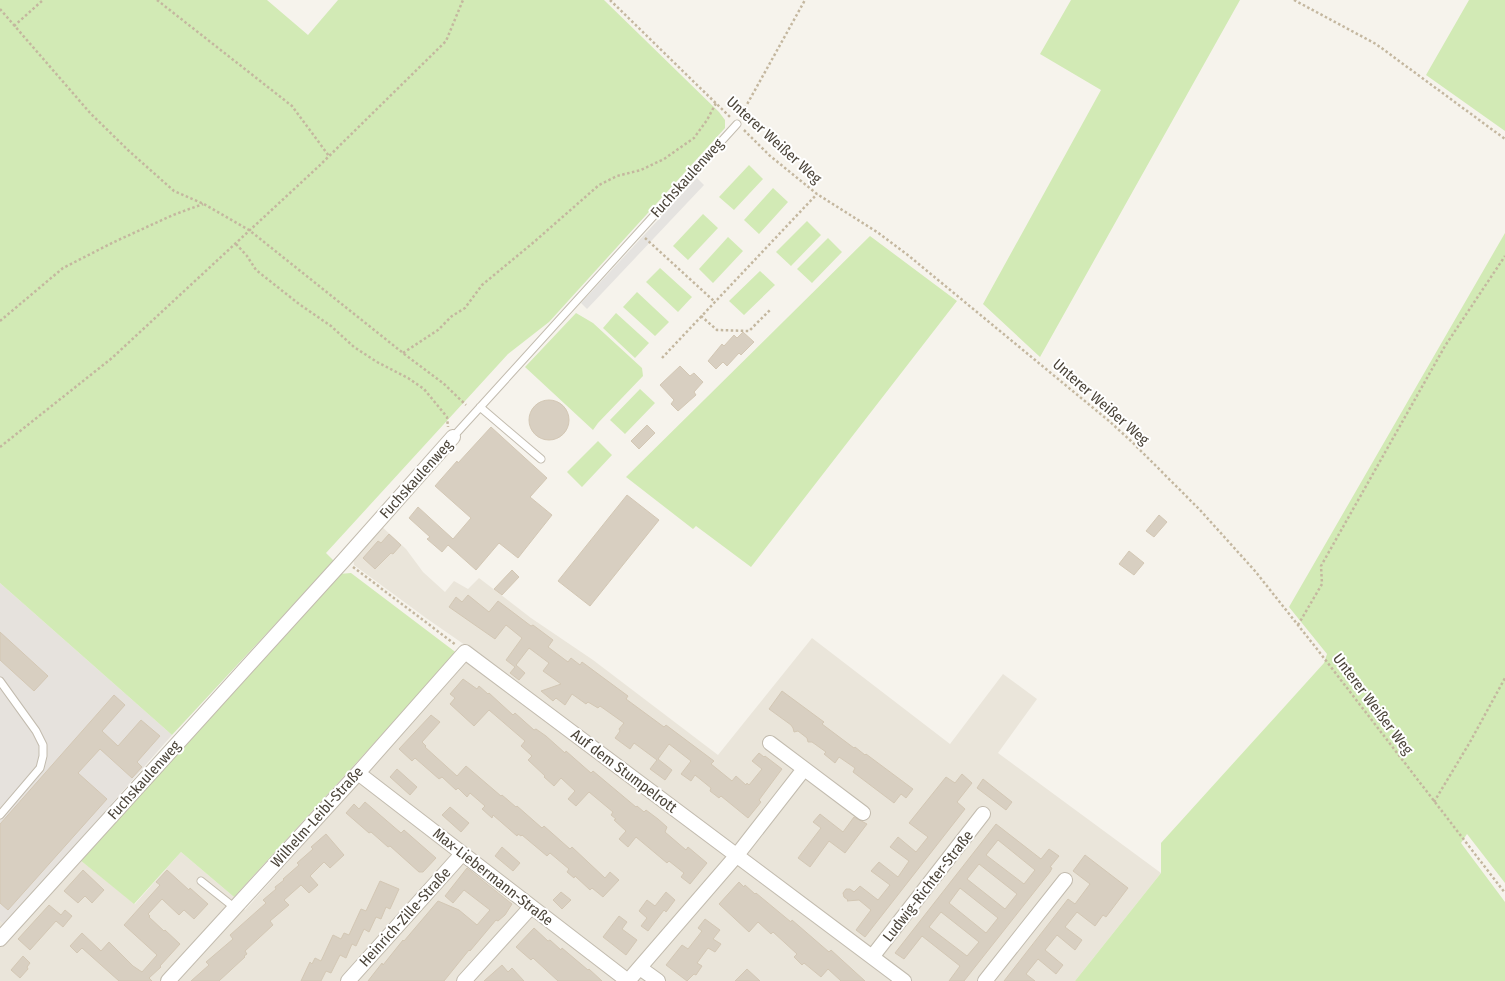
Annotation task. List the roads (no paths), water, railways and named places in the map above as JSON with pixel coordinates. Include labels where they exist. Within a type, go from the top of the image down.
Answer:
[{"type":"street","name":"Fuchskaulenweg","points":[[0,939],[453,437]]},
{"type":"street","name":"Wilhelm-Leibl-Straße","points":[[168,981],[358,773],[465,652]]},
{"type":"street","name":"Auf dem Stumpelrott","points":[[465,652],[904,981]]},
{"type":"street","points":[[770,744],[863,813]]},
{"type":"street","points":[[628,981],[738,855],[804,769]]},
{"type":"street","name":"Max-Liebermann-Straße","points":[[358,773],[628,981]]},
{"type":"street","name":"Ludwig-Richter-Straße","points":[[872,957],[983,814]]},
{"type":"street","name":"Heinrich-Zille-Straße","points":[[348,981],[462,854]]},
{"type":"street","points":[[985,981],[1065,880]]},
{"type":"street","points":[[464,981],[531,907]]},
{"type":"street","points":[[640,968],[658,981]]},
{"type":"lane","name":"Fuchskaulenweg","points":[[453,437],[737,124]]},
{"type":"lane","points":[[480,407],[541,459]]},
{"type":"lane","points":[[0,681],[36,731],[43,745],[40,768],[0,815]]},
{"type":"lane","points":[[202,881],[235,908]]}]
